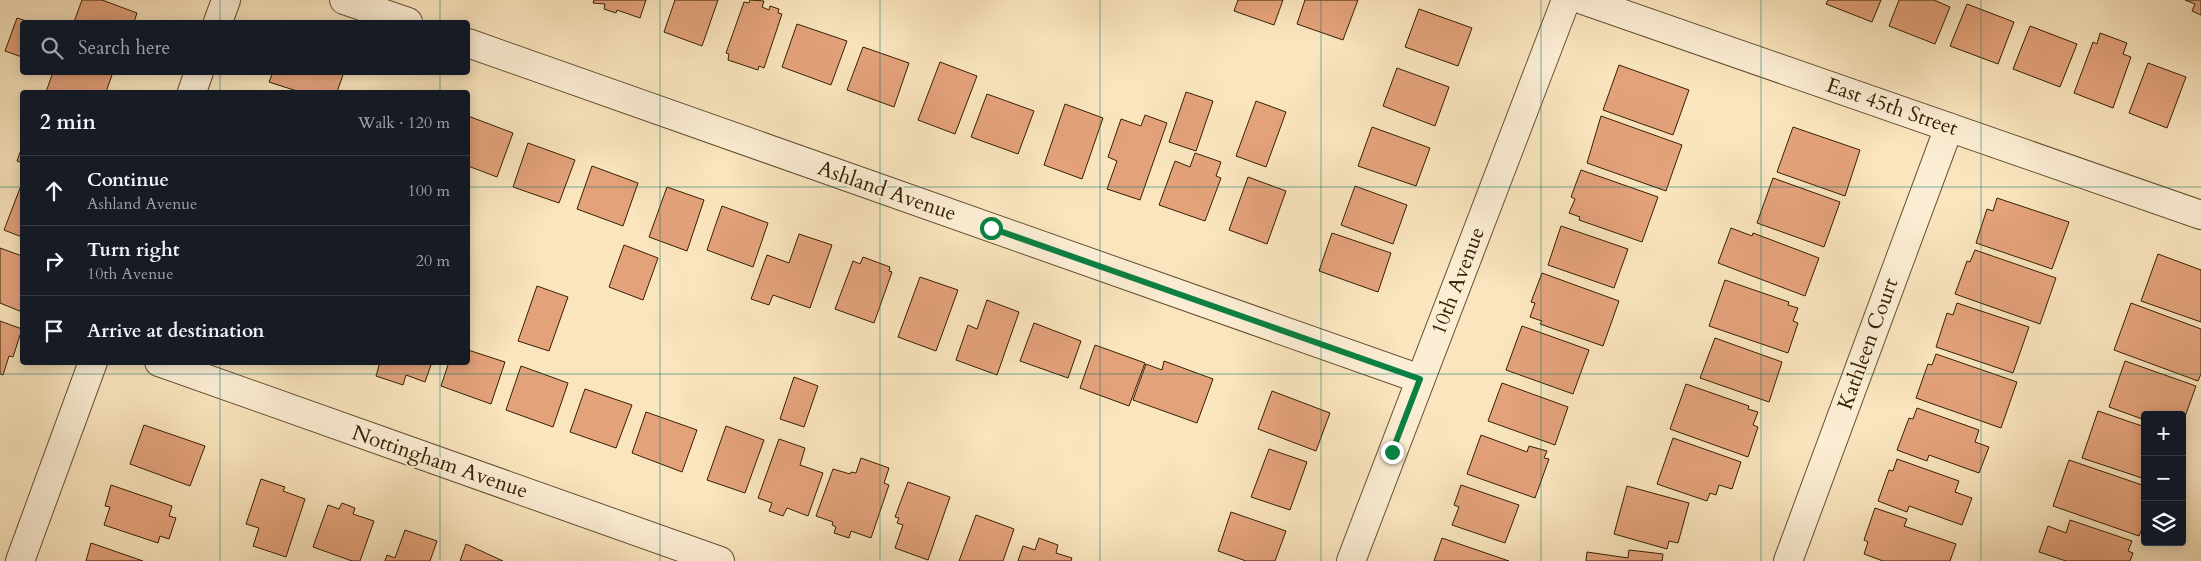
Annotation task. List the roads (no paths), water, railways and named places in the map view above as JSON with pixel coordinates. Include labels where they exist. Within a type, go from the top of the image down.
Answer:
[{"type":"street","points":[[219,20],[226,0]]},
{"type":"street","points":[[344,0],[402,20]]},
{"type":"street","name":"10th Avenue","points":[[1351,561],[1566,0]]},
{"type":"street","name":"East 45th Street","points":[[1583,0],[2201,215]]},
{"type":"street","name":"Ashland Avenue","points":[[470,44],[1420,379]]},
{"type":"street","points":[[193,90],[198,75]]},
{"type":"street","name":"Kathleen Court","points":[[1788,561],[1949,127]]},
{"type":"street","points":[[20,561],[92,365]]},
{"type":"street","name":"Nottingham Avenue","points":[[167,365],[720,561]]}]
